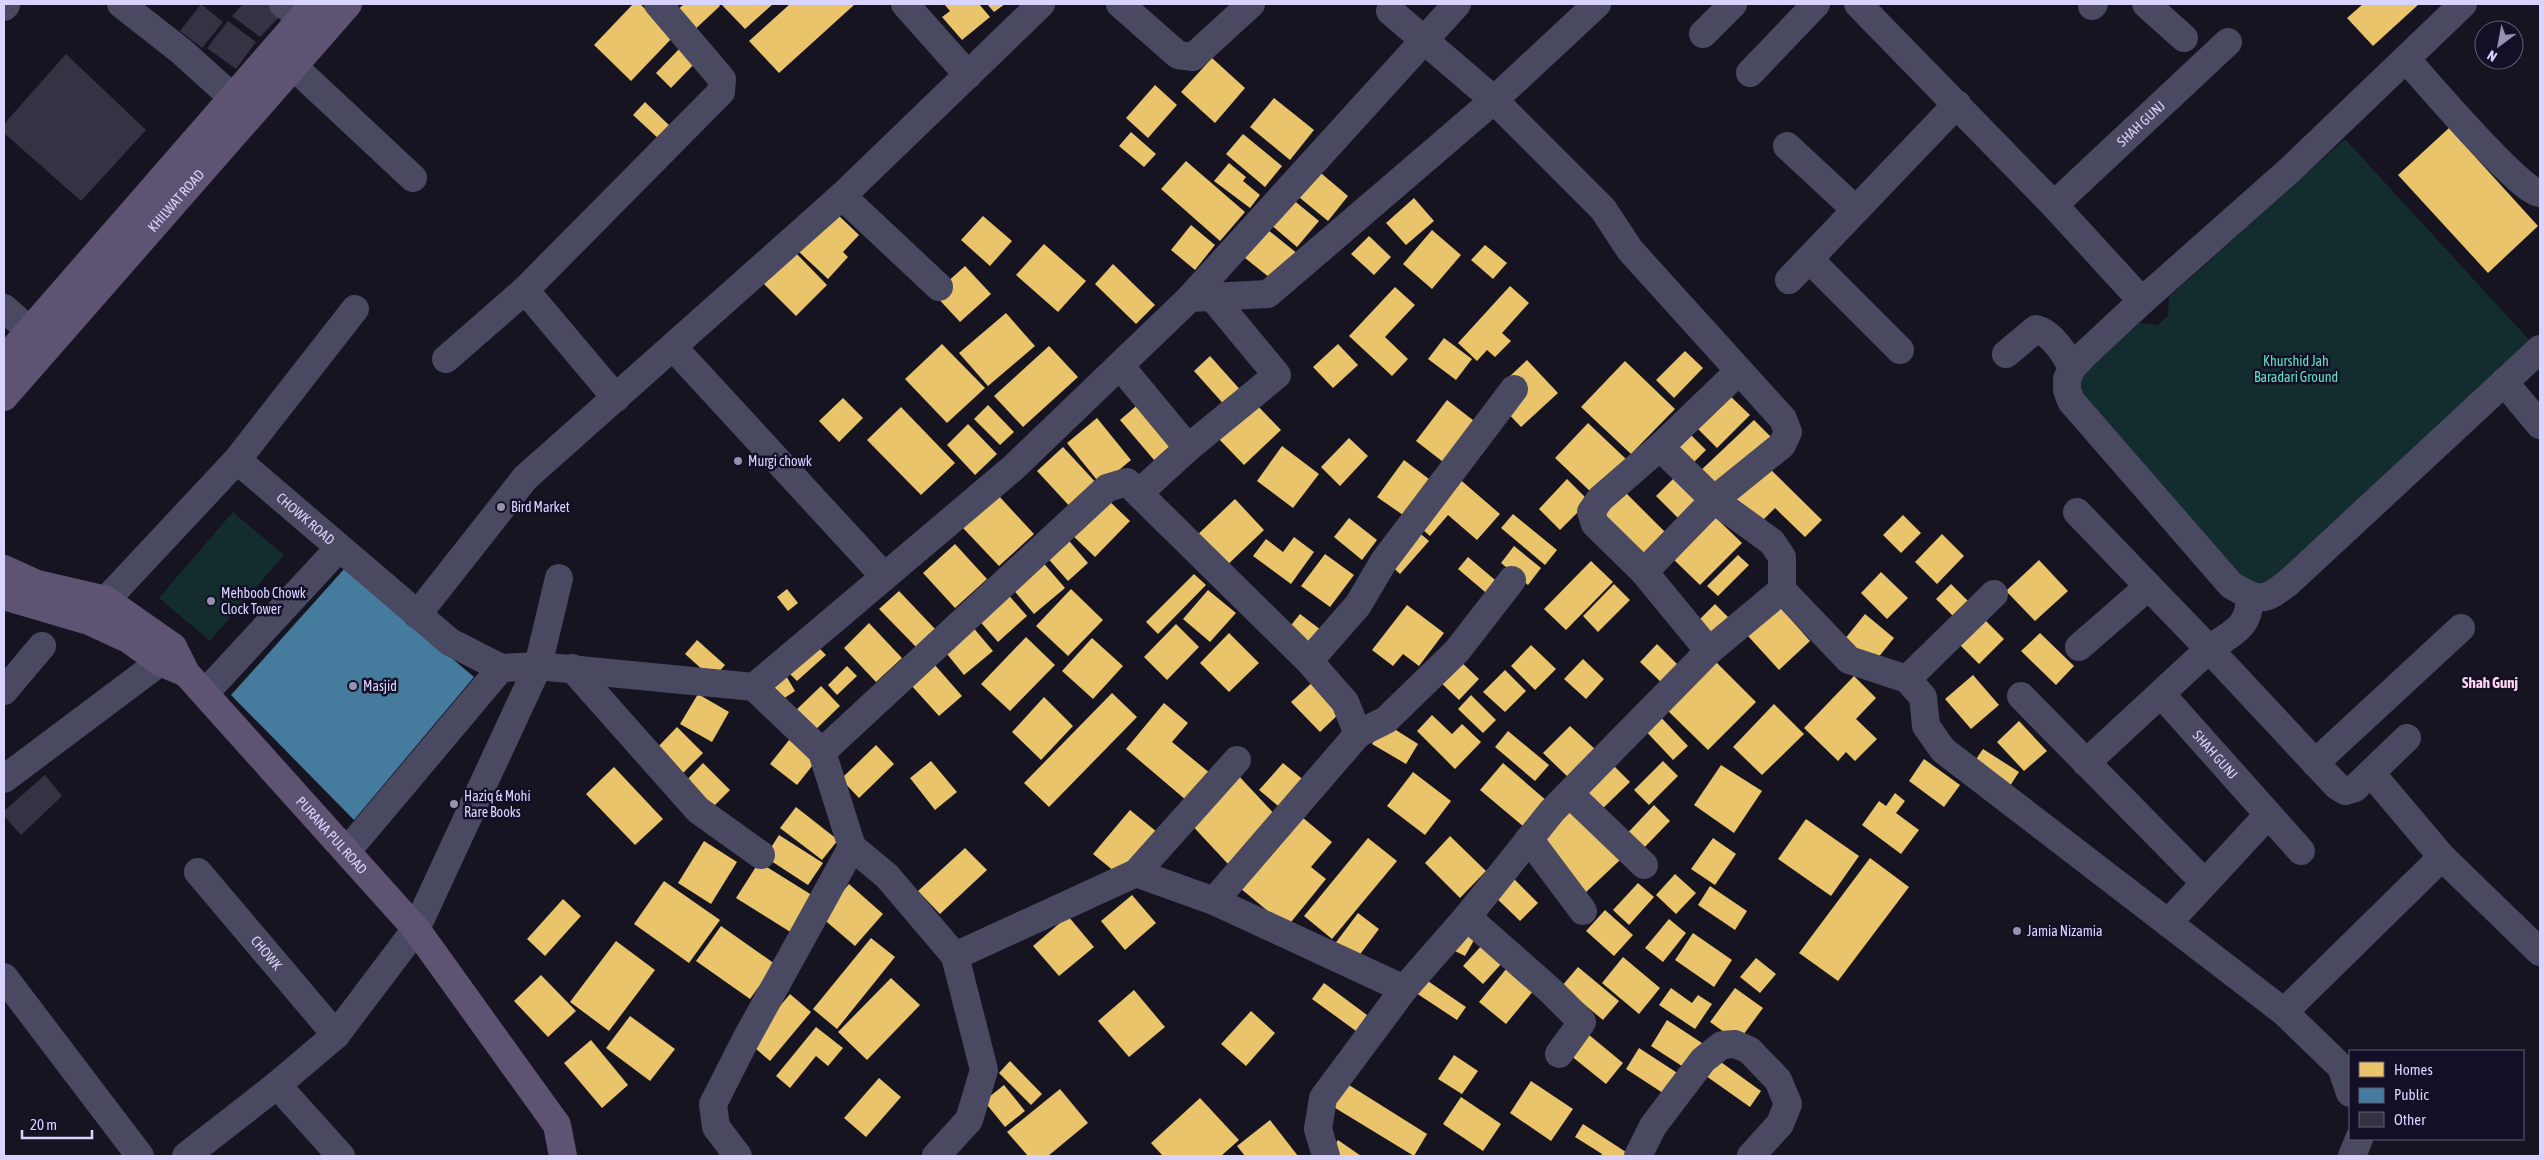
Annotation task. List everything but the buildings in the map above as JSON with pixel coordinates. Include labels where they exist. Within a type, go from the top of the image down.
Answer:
[{"type":"main road","name":"KHILWAT ROAD","points":[[4,397],[348,4]]},
{"type":"main road","name":"KHILWAT ROAD","points":[[4,360],[274,48],[300,9]]},
{"type":"main road","name":"PURANA PUL ROAD","points":[[4,569],[37,584],[106,600],[186,672],[348,850],[416,930],[557,1125],[563,1156]]},
{"type":"main road","points":[[4,596],[89,621],[167,654]]},
{"type":"street","points":[[121,4],[181,51],[232,97]]},
{"type":"street","points":[[446,358],[525,290],[721,92],[722,79],[658,4]]},
{"type":"street","points":[[905,4],[968,75]]},
{"type":"street","points":[[417,615],[525,478],[842,196],[1041,4]]},
{"type":"street","points":[[1120,4],[1178,55],[1185,58],[1193,57],[1251,4]]},
{"type":"street","points":[[754,687],[1013,468],[1121,367],[1202,298],[1457,4]]},
{"type":"street","points":[[1202,298],[1268,294],[1494,100],[1597,4]]},
{"type":"street","points":[[1703,34],[1733,4]]},
{"type":"street","points":[[1750,73],[1816,4]]},
{"type":"street","points":[[1858,4],[2054,205],[2142,301]]},
{"type":"street","points":[[2146,4],[2184,38]]},
{"type":"street","points":[[2463,4],[2292,168],[2142,301],[2072,368],[2067,379],[2067,390],[2071,401],[2231,586],[2250,597],[2270,597],[2289,582],[2540,349]]},
{"type":"street","points":[[1390,11],[1494,100],[1603,209],[1630,250],[1738,372],[1783,419],[1788,432],[1782,445],[1714,500],[1644,572]]},
{"type":"street","name":"SHAH GUNJ","points":[[2054,205],[2228,42]]},
{"type":"street","points":[[274,48],[413,178]]},
{"type":"street","points":[[2406,59],[2506,169],[2532,190],[2540,193]]},
{"type":"street","points":[[1789,280],[1957,104]]},
{"type":"street","points":[[1787,146],[1856,210]]},
{"type":"street","points":[[842,196],[939,286]]},
{"type":"street","points":[[1809,259],[1900,350]]},
{"type":"street","points":[[525,290],[616,398]]},
{"type":"street","points":[[1140,493],[1188,448],[1277,374],[1202,298]]},
{"type":"street","points":[[4,308],[30,331]]},
{"type":"street","points":[[106,600],[237,460],[355,309]]},
{"type":"street","points":[[2006,354],[2036,329],[2046,334],[2067,356],[2072,368]]},
{"type":"street","points":[[673,347],[884,576]]},
{"type":"street","points":[[1121,367],[1188,448]]},
{"type":"street","points":[[1709,651],[1644,572],[1595,524],[1591,512],[1600,499],[1660,447],[1738,372]]},
{"type":"street","points":[[2504,382],[2540,425]]},
{"type":"street","points":[[1309,661],[1358,606],[1384,561],[1514,389]]},
{"type":"street","points":[[1660,447],[1714,500],[1772,542],[1782,557],[1782,590],[1849,660],[1907,679],[1923,697],[1926,726],[1943,750],[2284,1012],[2341,1068],[2349,1090]]},
{"type":"street","name":"CHOWK ROAD","points":[[237,460],[450,642],[501,668]]},
{"type":"street","points":[[822,752],[1107,488],[1126,482],[1140,493],[1309,661],[1345,702],[1358,734]]},
{"type":"street","points":[[2077,512],[2315,763],[2345,791],[2354,788],[2407,738]]},
{"type":"street","points":[[205,693],[339,548]]},
{"type":"street","points":[[186,1156],[277,1085],[336,1035],[416,930],[538,666],[559,578]]},
{"type":"street","points":[[1214,900],[1358,734],[1386,720],[1457,651],[1512,580]]},
{"type":"street","points":[[2079,647],[2148,587]]},
{"type":"street","points":[[1326,1156],[1318,1129],[1323,1098],[1404,989],[1467,917],[1552,811],[1709,651],[1782,590]]},
{"type":"street","points":[[1907,679],[1994,594]]},
{"type":"street","points":[[2086,763],[2209,650],[2244,624],[2250,612],[2250,597]]},
{"type":"street","points":[[2315,763],[2461,628]]},
{"type":"street","points":[[4,691],[42,646]]},
{"type":"street","points":[[4,779],[167,654]]},
{"type":"street","points":[[348,850],[501,668],[538,666],[572,668],[754,687],[822,752],[852,847],[887,876],[955,956],[984,1070],[969,1120],[936,1156]]},
{"type":"street","points":[[572,668],[698,810],[761,855]]},
{"type":"street","name":"SHAH GUNJ","points":[[2162,695],[2301,851]]},
{"type":"street","points":[[2021,696],[2204,882]]},
{"type":"street","points":[[955,956],[1136,873],[1237,760]]},
{"type":"street","points":[[2371,773],[2442,857],[2540,952]]},
{"type":"street","points":[[1570,794],[1644,865]]},
{"type":"street","points":[[2168,924],[2204,882],[2268,815]]},
{"type":"street","points":[[1529,839],[1583,911]]},
{"type":"street","points":[[738,1156],[716,1127],[713,1104],[745,1041],[852,847]]},
{"type":"street","points":[[2284,1012],[2442,857]]},
{"type":"street","name":"CHOWK","points":[[198,872],[336,1035]]},
{"type":"street","points":[[1136,873],[1214,900],[1404,989]]},
{"type":"street","points":[[1467,917],[1551,991],[1582,1022],[1559,1054]]},
{"type":"street","points":[[4,977],[140,1156]]},
{"type":"street","points":[[1638,1156],[1653,1126],[1703,1060],[1722,1045],[1735,1044],[1749,1050],[1778,1080],[1788,1104],[1780,1124],[1751,1156]]},
{"type":"street","points":[[277,1085],[341,1156]]},
{"type":"street","points":[[2352,1156],[2359,1140]]},
{"type":"green space","name":"Khurshid Jah Baradari Ground","points":[[2345,139],[2531,342],[2266,585],[2245,589],[2078,391],[2082,375],[2140,323],[2157,325],[2168,316],[2169,297]]},
{"type":"green space","points":[[233,512],[284,555],[210,641],[159,598]]},
{"type":"place","name":"Murgi chowk","points":[[738,461]]},
{"type":"place","name":"Bird Market","points":[[501,507]]},
{"type":"place","name":"Mehboob Chowk Clock Tower","points":[[211,601]]},
{"type":"place","name":"Masjid","points":[[353,686]]},
{"type":"place","name":"Haziq & Mohi Rare Books","points":[[454,804]]},
{"type":"place","name":"Jamia Nizamia","points":[[2017,931]]},
{"type":"district","name":"Shah Gunj","points":[[2490,683]]}]
